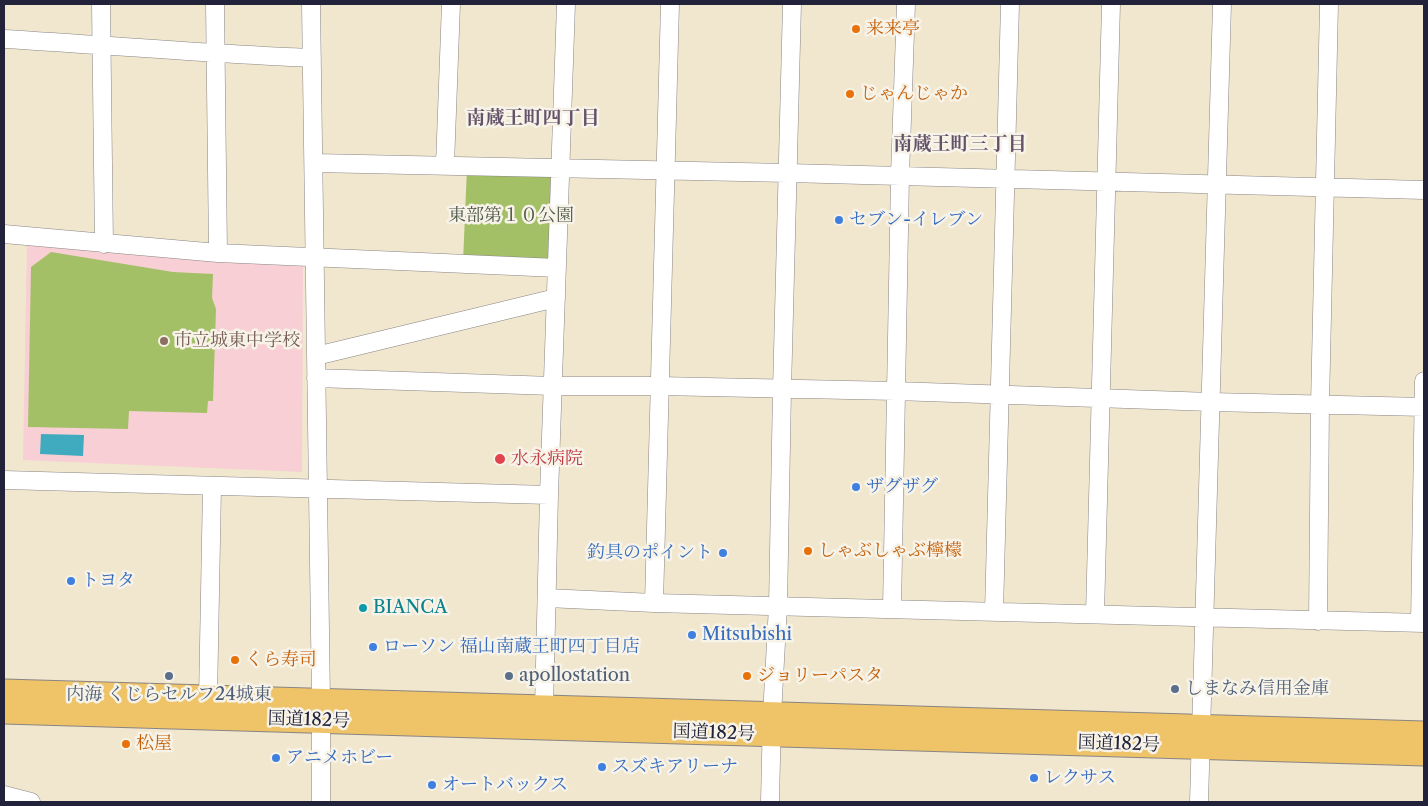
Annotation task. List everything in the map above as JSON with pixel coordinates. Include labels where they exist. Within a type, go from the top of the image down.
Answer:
[{"type":"highway","name":"国道182号","points":[[4,692],[208,699],[321,711],[772,725],[1202,737],[1424,734]]},
{"type":"highway","name":"国道182号","points":[[4,711],[321,711],[544,708],[772,725]]},
{"type":"highway","name":"国道182号","points":[[1202,737],[1424,753]]},
{"type":"street","points":[[101,4],[104,244]]},
{"type":"street","points":[[215,4],[218,253]]},
{"type":"street","points":[[311,4],[321,802]]},
{"type":"street","points":[[445,165],[451,4]]},
{"type":"street","points":[[544,708],[549,495],[566,4]]},
{"type":"street","points":[[654,603],[670,4]]},
{"type":"street","points":[[770,802],[778,606],[792,4]]},
{"type":"street","points":[[892,609],[900,176],[906,4]]},
{"type":"street","points":[[994,612],[1010,4]]},
{"type":"street","points":[[1095,614],[1108,182],[1111,4]]},
{"type":"street","points":[[1199,802],[1222,4]]},
{"type":"street","points":[[1318,621],[1320,405],[1329,4]]},
{"type":"street","points":[[4,39],[216,54],[312,58]]},
{"type":"street","points":[[314,163],[1006,178],[1218,186],[1424,190]]},
{"type":"street","points":[[4,234],[218,253],[557,268]]},
{"type":"street","points":[[316,356],[556,298]]},
{"type":"street","points":[[316,378],[553,386],[659,386],[896,391],[1000,396],[1424,407]]},
{"type":"street","points":[[547,598],[654,603],[1422,623],[1424,382]]},
{"type":"street","points":[[4,480],[549,495]]},
{"type":"street","points":[[208,699],[212,487]]},
{"type":"street","points":[[4,796],[31,802]]},
{"type":"shaded area","name":"市立城東中学校","points":[[27,244],[112,253],[303,264],[302,472],[23,460]]},
{"type":"green space","name":"東部第１０公園","points":[[467,168],[558,169],[555,266],[463,262]]},
{"type":"green space","points":[[51,252],[173,272],[213,274],[212,298],[216,309],[213,401],[208,401],[207,413],[129,411],[128,429],[28,427],[31,267]]},
{"type":"water","points":[[41,434],[84,435],[83,456],[40,454]]},
{"type":"place","name":"来来亭","points":[[856,29]]},
{"type":"place","name":"じゃんじゃか","points":[[850,94]]},
{"type":"place","name":"セブン-イレブン","points":[[839,220]]},
{"type":"place","name":"市立城東中学校","points":[[164,341]]},
{"type":"place","name":"水永病院","points":[[500,459]]},
{"type":"place","name":"ザグザグ","points":[[856,487]]},
{"type":"place","name":"しゃぶしゃぶ檸檬","points":[[808,551]]},
{"type":"place","name":"釣具のポイント","points":[[723,553]]},
{"type":"place","name":"トヨタ","points":[[71,581]]},
{"type":"place","name":"BIANCA","points":[[363,608]]},
{"type":"place","name":"Mitsubishi","points":[[692,635]]},
{"type":"place","name":"ローソン 福山南蔵王町四丁目店","points":[[373,647]]},
{"type":"place","name":"くら寿司","points":[[235,660]]},
{"type":"place","name":"内海 くじらセルフ24城東","points":[[169,676]]},
{"type":"place","name":"apollostation","points":[[509,676]]},
{"type":"place","name":"ジョリーパスタ","points":[[747,676]]},
{"type":"place","name":"しまなみ信用金庫","points":[[1175,689]]},
{"type":"place","name":"松屋","points":[[126,744]]},
{"type":"place","name":"アニメホビー","points":[[276,758]]},
{"type":"place","name":"スズキアリーナ","points":[[602,767]]},
{"type":"place","name":"レクサス","points":[[1034,778]]},
{"type":"place","name":"オートバックス","points":[[432,785]]},
{"type":"district","name":"南蔵王町四丁目","points":[[533,119]]},
{"type":"district","name":"南蔵王町三丁目","points":[[960,145]]}]
